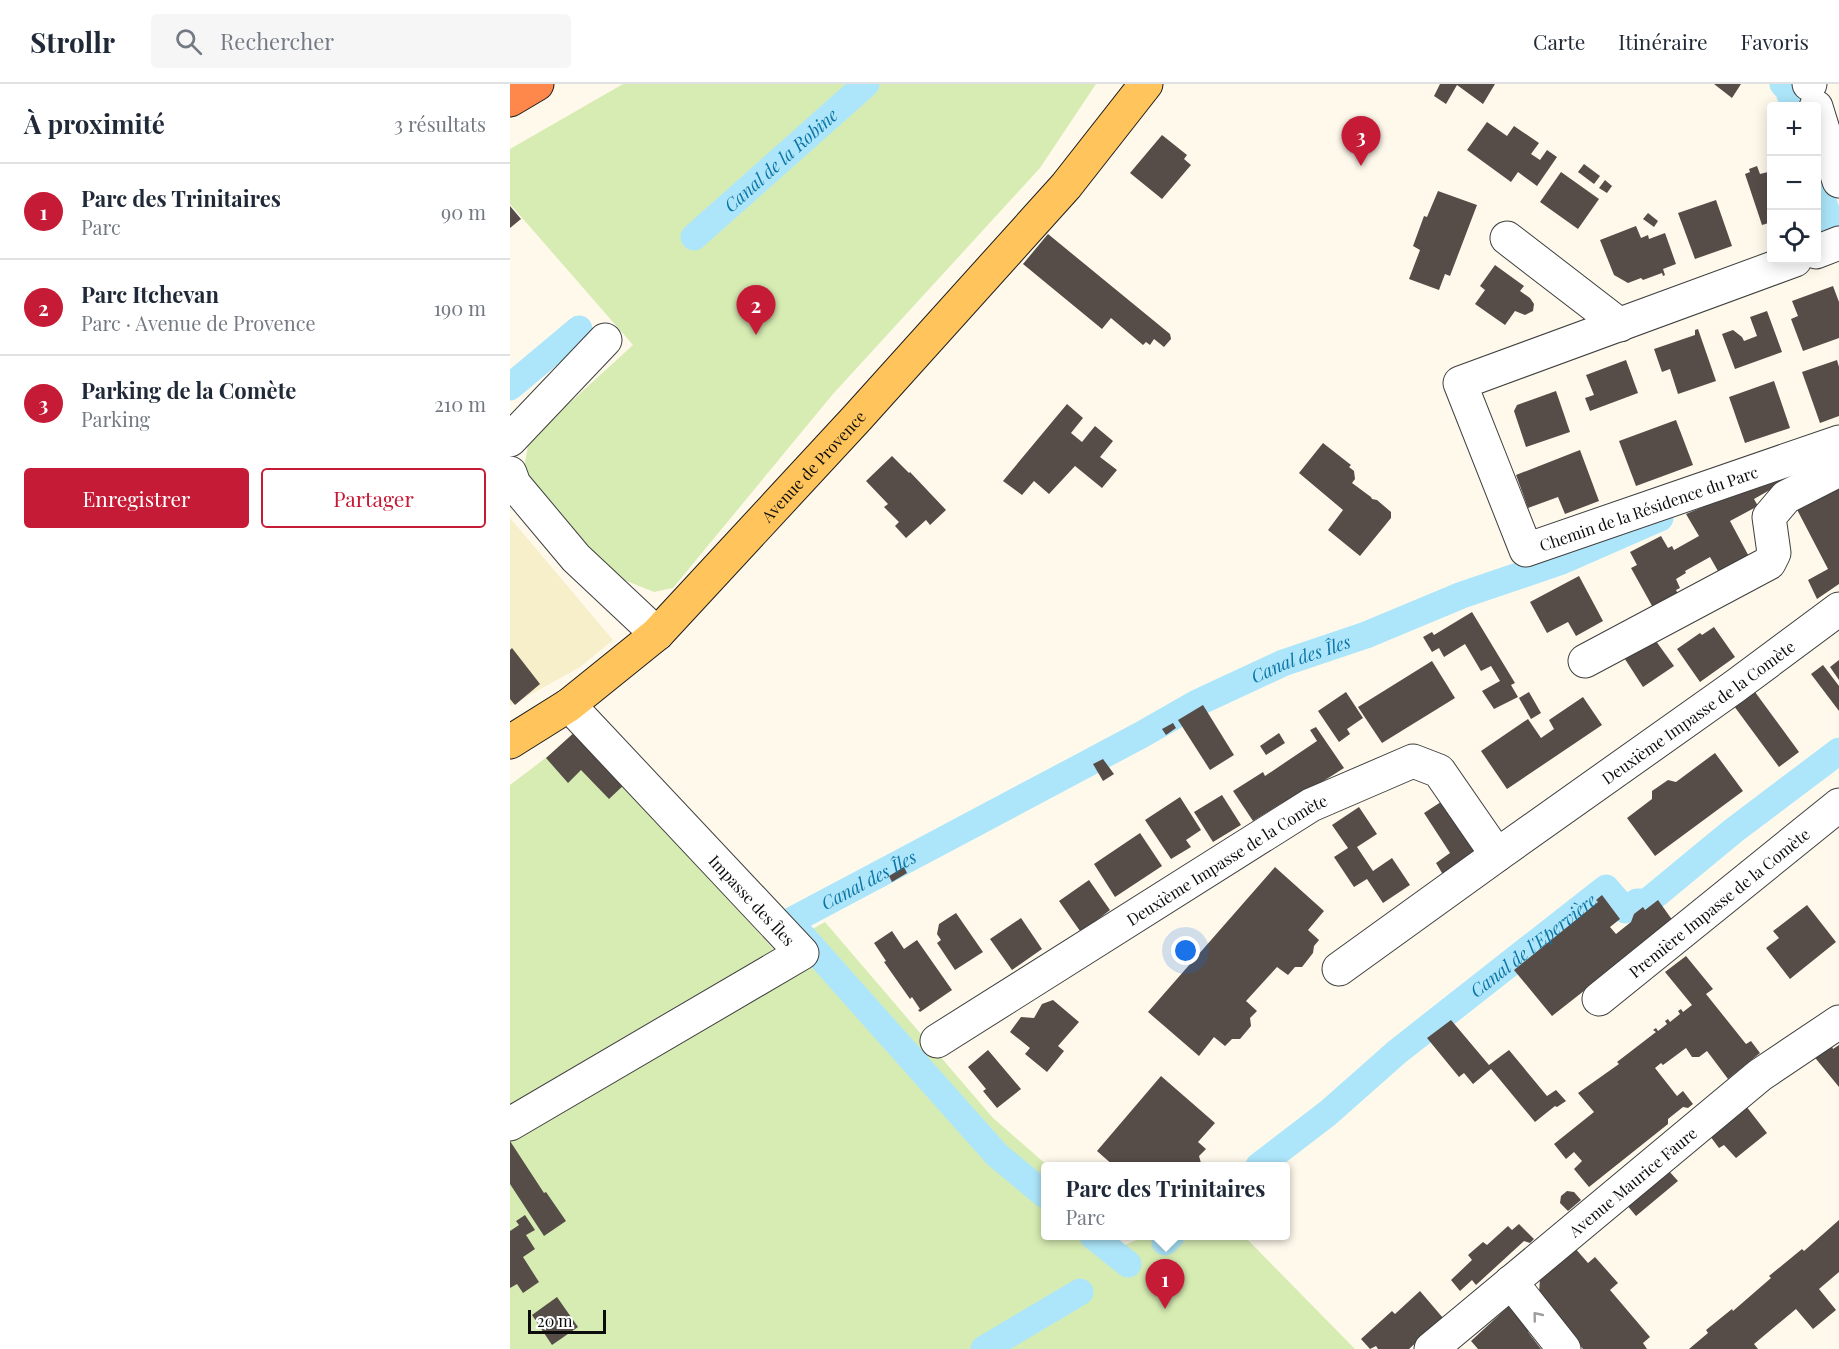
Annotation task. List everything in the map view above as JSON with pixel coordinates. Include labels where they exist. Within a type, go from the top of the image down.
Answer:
[{"type":"highway","points":[[510,100],[537,84]]},
{"type":"main road","name":"Avenue de Provence","points":[[1089,158],[1125,84]]},
{"type":"main road","name":"Avenue de Provence","points":[[510,742],[569,705],[657,634],[866,409],[1089,158],[1146,84]]},
{"type":"street","points":[[1809,84],[1814,102]]},
{"type":"street","points":[[1821,123],[1839,181]]},
{"type":"street","points":[[1507,238],[1620,325],[1784,264]]},
{"type":"street","points":[[1821,250],[1839,243]]},
{"type":"street","name":"Chemin de la Résidence du Parc","points":[[1620,325],[1460,383],[1526,550],[1839,442]]},
{"type":"street","points":[[510,440],[605,340]]},
{"type":"street","points":[[1585,661],[1769,563],[1774,553],[1769,517],[1786,497],[1839,470]]},
{"type":"street","points":[[510,473],[514,484],[576,558],[657,634]]},
{"type":"street","name":"Deuxième Impasse de la Comète","points":[[1339,969],[1734,687],[1839,609]]},
{"type":"street","name":"Impasse des Îles","points":[[510,1124],[802,953],[569,705]]},
{"type":"street","name":"Deuxième Impasse de la Comète","points":[[937,1041],[1311,805],[1413,761],[1439,771],[1497,855]]},
{"type":"street","name":"Première Impasse de la Comète","points":[[1599,999],[1839,805]]},
{"type":"street","name":"Avenue Maurice Faure","points":[[1431,1349],[1760,1075],[1839,1022]]},
{"type":"street","points":[[1511,1282],[1564,1349]]},
{"type":"shaded area","points":[[510,518],[613,640],[580,667],[510,706]]},
{"type":"green space","points":[[623,84],[1096,84],[1040,168],[833,394],[673,588],[654,592],[617,577],[523,473],[529,440],[633,345],[510,204],[510,149]]},
{"type":"green space","points":[[560,747],[627,782],[774,950],[825,922],[993,1118],[1043,1162],[1041,1162],[1041,1240],[1117,1240],[1122,1246],[1136,1240],[1248,1240],[1355,1349],[510,1349],[510,785]]},
{"type":"building","points":[[1440,84],[1495,84],[1483,104],[1457,85],[1446,104],[1434,96]]},
{"type":"building","points":[[1714,84],[1741,84],[1732,98]]},
{"type":"building","points":[[1487,122],[1507,136],[1514,126],[1539,143],[1531,154],[1540,160],[1547,150],[1557,157],[1537,186],[1518,172],[1511,182],[1467,150]]},
{"type":"building","points":[[1162,135],[1187,155],[1184,159],[1191,165],[1162,199],[1130,173]]},
{"type":"building","points":[[1584,164],[1600,176],[1594,184],[1578,172]]},
{"type":"building","points":[[1757,166],[1760,174],[1767,172],[1767,224],[1762,225],[1745,174],[1750,172],[1749,169]]},
{"type":"building","points":[[1561,172],[1599,199],[1578,229],[1540,202]]},
{"type":"building","points":[[1605,180],[1612,186],[1607,193],[1599,188]]},
{"type":"building","points":[[1438,191],[1477,205],[1450,276],[1445,274],[1439,290],[1409,279],[1420,250],[1413,246],[1424,216],[1427,217]]},
{"type":"building","points":[[1716,200],[1732,246],[1695,259],[1678,213]]},
{"type":"building","points":[[510,206],[521,219],[510,228]]},
{"type":"building","points":[[1648,213],[1658,221],[1654,227],[1643,219]]},
{"type":"building","points":[[1636,226],[1641,238],[1648,235],[1649,239],[1665,233],[1676,264],[1663,269],[1665,275],[1663,276],[1662,273],[1628,283],[1614,275],[1600,240]]},
{"type":"building","points":[[1048,234],[1170,334],[1171,339],[1164,347],[1154,339],[1150,345],[1146,342],[1143,345],[1111,318],[1102,329],[1023,264]]},
{"type":"building","points":[[1495,265],[1524,286],[1520,291],[1534,304],[1533,311],[1525,315],[1515,311],[1505,325],[1475,304],[1485,290],[1480,286]]},
{"type":"building","points":[[1833,286],[1839,302],[1839,338],[1803,351],[1791,319],[1798,316],[1792,301]]},
{"type":"building","points":[[1767,311],[1782,352],[1735,369],[1722,334],[1733,330],[1744,341],[1757,336],[1750,317]]},
{"type":"building","points":[[1698,329],[1716,381],[1678,394],[1670,369],[1662,372],[1654,349],[1695,335],[1695,330]]},
{"type":"building","points":[[1626,360],[1638,393],[1590,411],[1585,398],[1594,395],[1586,375]]},
{"type":"building","points":[[1837,360],[1839,416],[1820,423],[1802,372]]},
{"type":"building","points":[[1774,381],[1790,428],[1745,443],[1729,397]]},
{"type":"building","points":[[1556,391],[1570,432],[1526,447],[1514,411],[1517,405]]},
{"type":"building","points":[[1067,404],[1083,418],[1071,433],[1082,442],[1095,426],[1113,441],[1100,457],[1117,470],[1102,488],[1075,466],[1049,494],[1034,481],[1022,495],[1003,481]]},
{"type":"building","points":[[1676,420],[1693,465],[1636,486],[1619,441]]},
{"type":"building","points":[[1323,443],[1351,465],[1349,467],[1354,471],[1355,479],[1352,483],[1391,512],[1391,518],[1360,556],[1328,530],[1343,510],[1299,473]]},
{"type":"building","points":[[1580,450],[1599,501],[1565,514],[1558,497],[1528,508],[1516,475]]},
{"type":"building","points":[[892,456],[946,510],[930,525],[926,520],[906,538],[895,526],[899,522],[884,507],[888,504],[866,481]]},
{"type":"building","points":[[1792,471],[1796,483],[1775,487],[1754,499],[1758,506],[1730,521],[1753,564],[1723,580],[1710,557],[1685,571],[1686,573],[1676,579],[1680,588],[1676,590],[1681,599],[1656,613],[1631,568],[1637,565],[1630,552],[1661,536],[1668,548],[1672,546],[1674,550],[1699,536],[1686,514]]},
{"type":"building","points":[[1839,484],[1839,584],[1817,599],[1808,580],[1828,569],[1792,500]]},
{"type":"building","points":[[1579,576],[1603,621],[1576,636],[1568,622],[1547,633],[1530,602]]},
{"type":"building","points":[[1472,612],[1515,683],[1511,685],[1518,697],[1494,709],[1482,691],[1500,681],[1491,666],[1481,671],[1465,644],[1444,657],[1439,648],[1432,652],[1423,637],[1432,632],[1434,635]]},
{"type":"building","points":[[1714,627],[1735,657],[1700,682],[1677,649],[1700,633],[1702,635]]},
{"type":"building","points":[[1653,637],[1674,666],[1643,687],[1623,656]]},
{"type":"building","points":[[512,648],[540,684],[515,705],[510,699],[510,650]]},
{"type":"building","points":[[1839,660],[1839,680],[1830,667]]},
{"type":"building","points":[[1432,661],[1455,698],[1382,743],[1358,707]]},
{"type":"building","points":[[1823,665],[1839,686],[1839,711],[1811,674]]},
{"type":"building","points":[[1346,692],[1363,718],[1347,729],[1350,734],[1339,742],[1318,711]]},
{"type":"building","points":[[1529,692],[1541,713],[1531,719],[1519,698]]},
{"type":"building","points":[[1755,692],[1799,752],[1779,767],[1734,706]]},
{"type":"building","points":[[1583,697],[1602,725],[1507,789],[1481,751],[1528,719],[1541,738],[1554,729],[1549,720]]},
{"type":"building","points":[[1203,705],[1234,755],[1210,770],[1178,720]]},
{"type":"building","points":[[1173,723],[1176,728],[1166,735],[1162,729]]},
{"type":"building","points":[[1316,727],[1344,768],[1284,806],[1282,803],[1253,821],[1233,791],[1263,772],[1265,776],[1317,741],[1310,730]]},
{"type":"building","points":[[577,730],[627,782],[609,799],[581,770],[568,783],[546,758]]},
{"type":"building","points":[[1279,733],[1285,743],[1266,755],[1260,746]]},
{"type":"building","points":[[1715,753],[1743,791],[1655,856],[1627,818],[1652,799],[1652,791],[1668,780],[1676,782]]},
{"type":"building","points":[[1103,759],[1114,774],[1103,781],[1093,764]]},
{"type":"building","points":[[1222,795],[1241,825],[1213,842],[1194,812]]},
{"type":"building","points":[[1180,797],[1201,830],[1186,840],[1191,847],[1171,859],[1145,820]]},
{"type":"building","points":[[1447,798],[1482,852],[1445,878],[1436,863],[1450,853],[1424,813]]},
{"type":"building","points":[[1359,807],[1377,834],[1357,847],[1373,871],[1392,858],[1410,885],[1383,903],[1367,879],[1354,887],[1334,857],[1348,848],[1332,825]]},
{"type":"building","points":[[1140,833],[1162,866],[1115,897],[1094,864]]},
{"type":"building","points":[[904,867],[907,873],[892,882],[889,876]]},
{"type":"building","points":[[1275,867],[1324,911],[1308,930],[1319,940],[1314,946],[1313,953],[1302,967],[1295,967],[1288,975],[1277,967],[1246,1001],[1257,1011],[1250,1018],[1251,1026],[1240,1039],[1232,1039],[1225,1046],[1214,1037],[1199,1056],[1148,1012]]},
{"type":"building","points":[[1089,880],[1110,910],[1097,920],[1100,925],[1080,931],[1059,901]]},
{"type":"building","points":[[1602,895],[1620,919],[1610,927],[1616,934],[1631,922],[1634,914],[1643,907],[1645,910],[1658,900],[1673,921],[1552,1016],[1514,970],[1598,902],[1596,900]]},
{"type":"building","points":[[1807,905],[1836,942],[1790,979],[1766,948],[1779,938],[1773,931]]},
{"type":"building","points":[[956,913],[983,952],[955,970],[937,943],[941,940],[937,934],[939,924]]},
{"type":"building","points":[[1021,918],[1042,949],[1012,970],[990,939]]},
{"type":"building","points":[[892,931],[904,949],[917,940],[952,990],[920,1012],[912,997],[910,999],[884,962],[886,961],[874,943]]},
{"type":"building","points":[[1686,956],[1713,989],[1706,994],[1746,1044],[1751,1041],[1760,1053],[1728,1079],[1707,1051],[1699,1057],[1692,1057],[1686,1048],[1663,1065],[1661,1063],[1655,1068],[1677,1096],[1683,1091],[1693,1104],[1688,1108],[1683,1107],[1668,1119],[1668,1124],[1589,1187],[1574,1169],[1582,1161],[1574,1152],[1566,1159],[1554,1144],[1594,1112],[1578,1093],[1619,1064],[1617,1062],[1656,1032],[1653,1030],[1656,1028],[1658,1031],[1667,1024],[1665,1021],[1668,1019],[1670,1022],[1680,1014],[1678,1011],[1681,1009],[1683,1012],[1692,1005],[1665,972]]},
{"type":"building","points":[[1053,1000],[1079,1022],[1058,1046],[1064,1051],[1047,1072],[1025,1054],[1030,1048],[1010,1032],[1021,1017],[1034,1018],[1042,1004]]},
{"type":"building","points":[[1451,1020],[1489,1065],[1509,1050],[1547,1096],[1556,1090],[1566,1101],[1555,1106],[1535,1122],[1491,1069],[1473,1084],[1464,1073],[1459,1077],[1427,1038]]},
{"type":"building","points":[[1830,1042],[1833,1049],[1839,1045],[1839,1087],[1812,1054]]},
{"type":"building","points":[[988,1050],[1021,1089],[997,1108],[983,1091],[986,1089],[968,1067]]},
{"type":"building","points":[[1161,1076],[1215,1123],[1198,1142],[1206,1149],[1199,1156],[1201,1162],[1109,1162],[1097,1151]]},
{"type":"building","points":[[1746,1106],[1767,1133],[1736,1158],[1724,1145],[1719,1148],[1710,1136]]},
{"type":"building","points":[[510,1141],[544,1193],[546,1192],[566,1221],[544,1236],[510,1184]]},
{"type":"building","points":[[1668,1170],[1678,1181],[1636,1216],[1626,1204]]},
{"type":"building","points":[[1567,1191],[1574,1192],[1581,1200],[1568,1211],[1560,1203],[1561,1196]]},
{"type":"building","points":[[525,1215],[535,1230],[526,1235],[535,1249],[523,1257],[539,1282],[523,1293],[517,1284],[510,1288],[510,1231],[519,1225],[516,1221]]},
{"type":"building","points":[[1839,1220],[1839,1272],[1819,1289],[1836,1310],[1813,1329],[1796,1309],[1754,1344],[1758,1349],[1689,1349],[1708,1333],[1706,1330],[1732,1309],[1733,1311],[1771,1278],[1769,1276],[1802,1249],[1804,1251]]},
{"type":"building","points":[[1519,1224],[1534,1239],[1530,1243],[1524,1241],[1476,1285],[1472,1280],[1460,1291],[1451,1280],[1472,1260],[1468,1255],[1483,1242],[1487,1245],[1508,1226],[1512,1230]]},
{"type":"building","points":[[1574,1247],[1588,1263],[1595,1257],[1618,1283],[1610,1290],[1650,1337],[1643,1343],[1647,1349],[1583,1349],[1539,1294],[1540,1277]]},
{"type":"building","points":[[1420,1291],[1443,1318],[1409,1349],[1378,1349],[1376,1346],[1370,1349],[1361,1339],[1392,1311],[1395,1314]]},
{"type":"building","points":[[557,1297],[578,1327],[552,1345],[532,1315]]},
{"type":"building","points":[[1510,1305],[1530,1330],[1528,1332],[1541,1349],[1478,1349],[1471,1341]]},
{"type":"waterway","name":"Canal de la Robine","points":[[694,237],[866,84]]},
{"type":"waterway","points":[[1783,84],[1788,89],[1793,102]]},
{"type":"waterway","points":[[1821,194],[1830,223]]},
{"type":"waterway","name":"Canal de la Robine","points":[[510,387],[579,329]]},
{"type":"waterway","name":"Canal des Îles","points":[[789,922],[1197,703],[1283,663],[1366,635],[1462,595],[1562,561],[1660,518]]},
{"type":"waterway","name":"Canal de l'Epervière","points":[[1264,1162],[1328,1113],[1397,1052],[1606,888],[1625,910],[1637,902],[1647,902],[1733,831],[1839,751]]},
{"type":"waterway","points":[[795,928],[997,1155],[1041,1192]]},
{"type":"waterway","points":[[1098,1240],[1128,1264]]},
{"type":"waterway","name":"Canal de l'Epervière","points":[[984,1349],[1080,1292]]},
{"type":"place","name":"Parking de la Comète","points":[[1361,166]]},
{"type":"place","name":"Parc Itchevan","points":[[756,335]]},
{"type":"place","name":"Parc des Trinitaires","points":[[1165,1309]]}]
